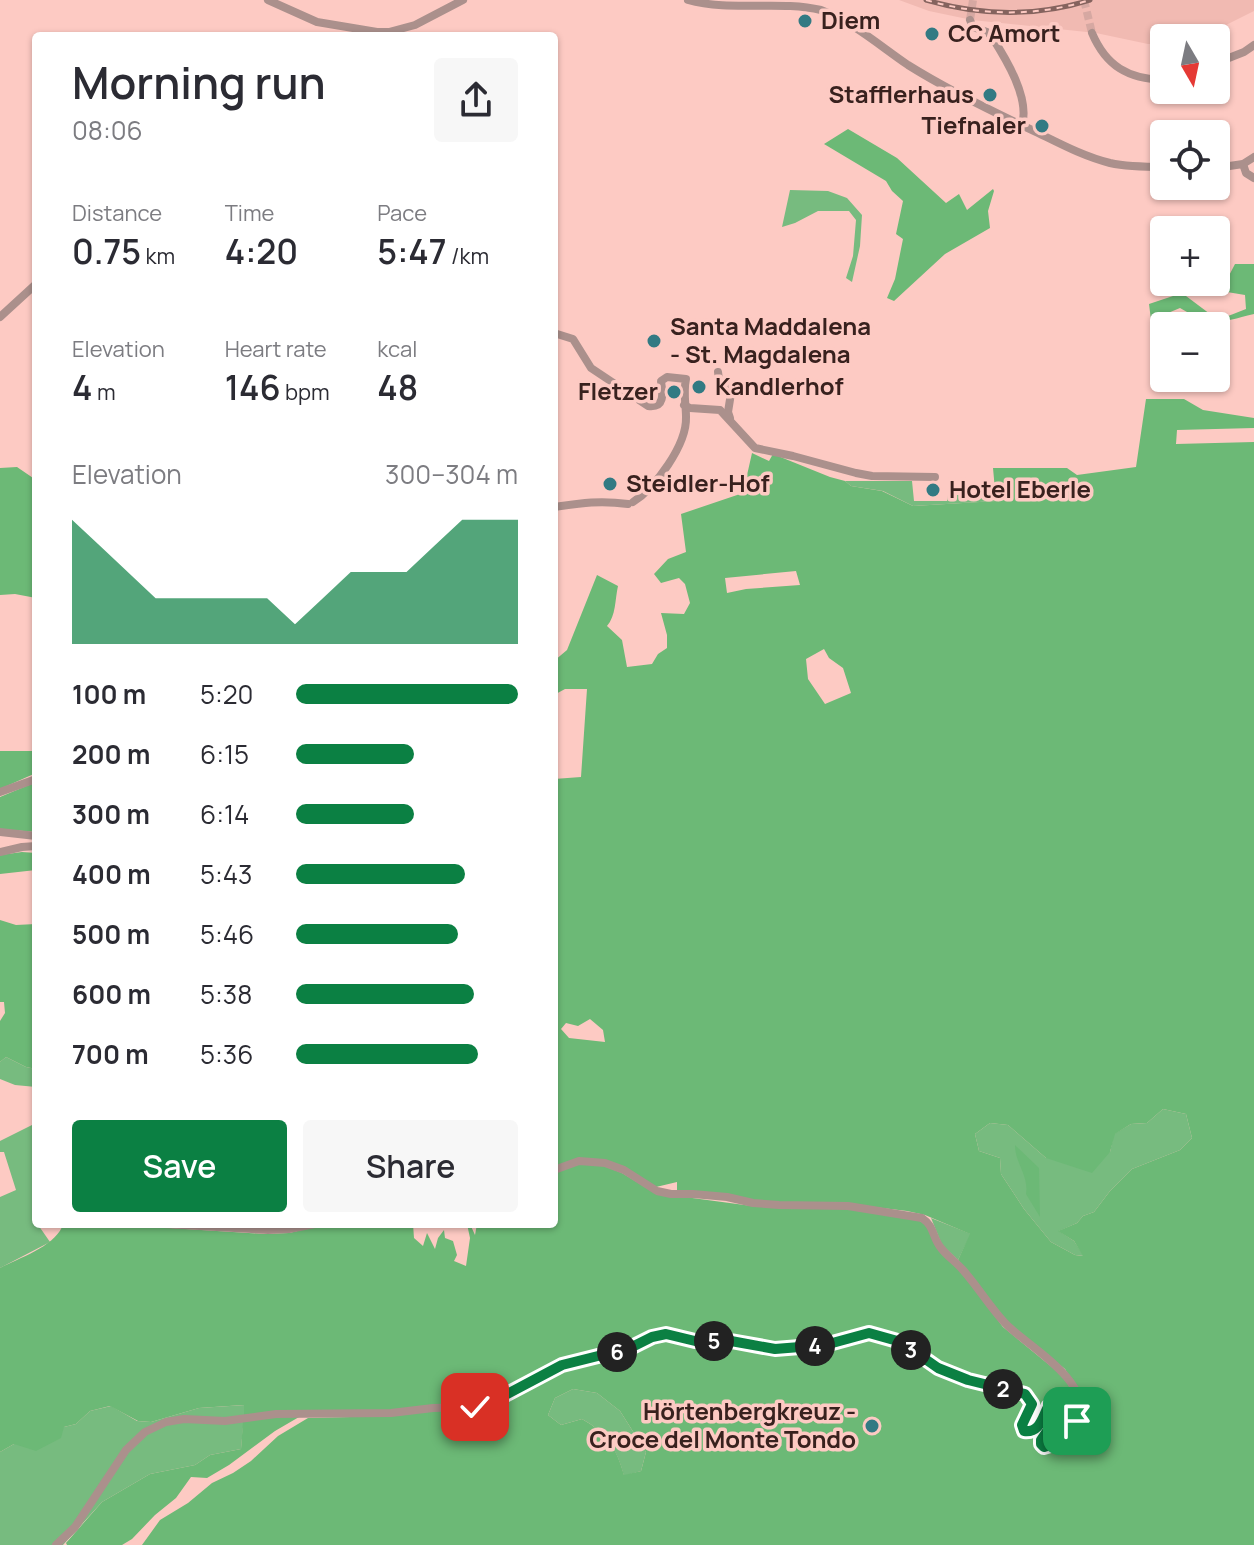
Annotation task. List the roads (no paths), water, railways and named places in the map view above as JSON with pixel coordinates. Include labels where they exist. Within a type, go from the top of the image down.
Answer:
[{"type":"street","points":[[268,0],[317,22],[377,32]]},
{"type":"street","points":[[394,32],[415,25],[463,0]]},
{"type":"street","points":[[688,0],[719,4],[792,2],[820,10],[842,20],[963,97],[1061,145],[1106,162],[1127,167],[1150,167]]},
{"type":"street","points":[[970,20],[973,27],[992,37],[1018,86],[1023,109],[1022,125]]},
{"type":"street","points":[[1092,33],[1106,58],[1120,68],[1150,78]]},
{"type":"street","points":[[1230,58],[1254,45]]},
{"type":"street","points":[[1230,166],[1243,164],[1254,157]]},
{"type":"street","points":[[1243,164],[1246,173],[1254,178]]},
{"type":"street","points":[[0,317],[32,288]]},
{"type":"street","points":[[558,334],[573,339],[591,368],[648,406],[660,404],[663,398],[661,381],[667,377],[686,379],[685,433],[673,458],[642,496],[630,503],[590,501],[558,506]]},
{"type":"street","points":[[718,372],[719,379],[732,388],[728,409],[731,421]]},
{"type":"street","points":[[684,405],[720,410],[755,448],[872,476],[935,477]]},
{"type":"street","points":[[0,792],[32,780]]},
{"type":"street","points":[[0,832],[32,836]]},
{"type":"street","points":[[0,852],[32,846]]},
{"type":"street","points":[[56,1545],[75,1527],[126,1450],[145,1432],[166,1422],[184,1419],[225,1421],[276,1414],[391,1413],[475,1407],[492,1402],[562,1365],[630,1348],[666,1334],[695,1341],[731,1341],[775,1349],[825,1345],[869,1333],[901,1342],[938,1368],[983,1384],[1025,1394],[1032,1404],[1022,1425],[1024,1431],[1037,1428],[1048,1407],[1055,1406],[1059,1410],[1058,1415],[1041,1440],[1044,1447],[1056,1442],[1077,1421],[1080,1402],[1063,1371],[1006,1325],[963,1269],[940,1247],[930,1224],[922,1218],[848,1206],[779,1205],[671,1194],[657,1191],[624,1170],[605,1163],[579,1161],[558,1169]]},
{"type":"street","points":[[233,1228],[294,1228]]},
{"type":"tunnel","points":[[970,20],[973,0]]},
{"type":"tunnel","points":[[1084,0],[1092,33]]},
{"type":"railway","points":[[926,0],[988,12],[1029,12],[1090,0]]},
{"type":"place","name":"Diem","points":[[805,21]]},
{"type":"place","name":"CC Amort","points":[[932,34]]},
{"type":"place","name":"Stafflerhaus","points":[[990,95]]},
{"type":"place","name":"Tiefnaler","points":[[1042,126]]},
{"type":"place","name":"Santa Maddalena - St. Magdalena","points":[[654,341]]},
{"type":"place","name":"Kandlerhof","points":[[699,387]]},
{"type":"place","name":"Fletzer","points":[[674,392]]},
{"type":"place","name":"Steidler-Hof","points":[[610,484]]},
{"type":"place","name":"Hotel Eberle","points":[[933,490]]},
{"type":"place","name":"Hörtenbergkreuz - Croce del Monte Tondo","points":[[872,1426]]}]
